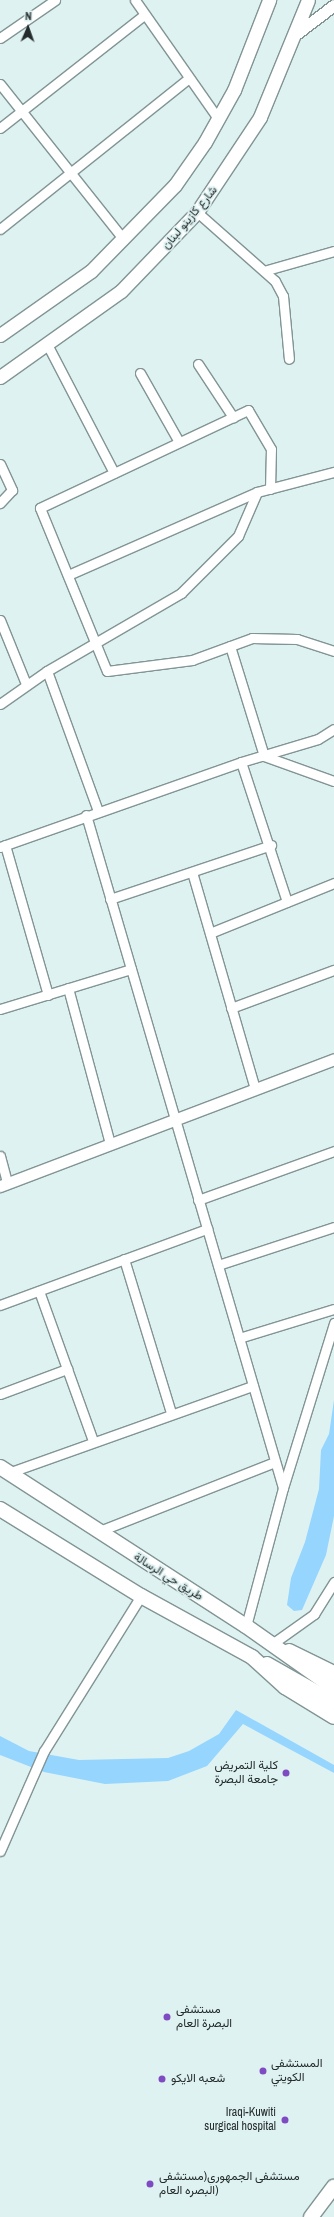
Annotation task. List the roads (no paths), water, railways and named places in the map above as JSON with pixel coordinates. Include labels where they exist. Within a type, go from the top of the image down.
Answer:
[{"type":"main road","points":[[0,335],[68,289],[124,240],[175,185],[219,120],[269,0]]},
{"type":"main road","name":"شارع كازينو لبنان","points":[[0,377],[48,346],[121,291],[197,212],[260,117],[296,34],[308,0]]},
{"type":"main road","name":"طريق حي الرسالة","points":[[4,1470],[97,1532],[246,1626],[334,1688]]},
{"type":"main road","points":[[0,1509],[141,1596],[334,1702]]},
{"type":"main road","points":[[272,1644],[334,1673]]},
{"type":"main road","points":[[252,1657],[285,1687],[334,1717]]},
{"type":"main road","points":[[310,2217],[334,2187]]},
{"type":"street","points":[[0,38],[55,0]]},
{"type":"street","points":[[135,0],[188,79],[219,120]]},
{"type":"street","points":[[296,34],[334,5]]},
{"type":"street","points":[[0,128],[144,15]]},
{"type":"street","points":[[0,229],[188,79]]},
{"type":"street","points":[[0,84],[69,174],[124,240]]},
{"type":"street","points":[[197,212],[266,270],[283,296],[290,359]]},
{"type":"street","points":[[266,270],[334,251]]},
{"type":"street","points":[[48,346],[114,473]]},
{"type":"street","points":[[198,364],[233,417]]},
{"type":"street","points":[[140,373],[178,442]]},
{"type":"street","points":[[270,489],[271,449],[248,410],[40,508],[106,671],[142,670],[192,660],[252,638],[297,639],[334,651]]},
{"type":"street","points":[[0,464],[12,486],[9,497],[0,503]]},
{"type":"street","points":[[68,575],[257,492],[334,472]]},
{"type":"street","points":[[0,704],[26,684],[47,671],[96,644],[181,593],[238,536],[257,492]]},
{"type":"street","points":[[0,620],[26,684]]},
{"type":"street","points":[[230,646],[264,756]]},
{"type":"street","points":[[47,671],[98,811]]},
{"type":"street","points":[[48,995],[3,846],[86,815],[241,762],[318,740],[334,729]]},
{"type":"street","points":[[264,756],[334,781]]},
{"type":"street","points":[[241,762],[271,845],[287,902]]},
{"type":"street","points":[[86,815],[283,1488]]},
{"type":"street","points":[[110,899],[271,845]]},
{"type":"street","points":[[192,872],[255,1089]]},
{"type":"street","points":[[210,933],[334,883]]},
{"type":"street","points":[[0,1009],[131,969]]},
{"type":"street","points":[[232,1008],[334,970]]},
{"type":"street","points":[[68,988],[110,1144]]},
{"type":"street","points":[[0,1156],[4,1184],[334,1059]]},
{"type":"street","points":[[198,1200],[334,1151]]},
{"type":"street","points":[[218,1266],[334,1228]]},
{"type":"street","points":[[0,1305],[207,1229]]},
{"type":"street","points":[[124,1259],[171,1413]]},
{"type":"street","points":[[39,1290],[93,1442]]},
{"type":"street","points":[[239,1338],[334,1309]]},
{"type":"street","points":[[246,1626],[283,1488],[334,1323]]},
{"type":"street","points":[[0,1394],[67,1369]]},
{"type":"street","points":[[4,1470],[93,1442],[171,1413],[253,1386]]},
{"type":"street","points":[[97,1532],[275,1462]]},
{"type":"street","points":[[272,1644],[314,1614],[334,1582]]},
{"type":"street","points":[[0,1851],[35,1775],[44,1751],[141,1596]]},
{"type":"water","points":[[334,1400],[334,1516],[326,1555],[302,1610],[294,1611],[287,1605],[291,1578],[305,1542],[319,1489],[321,1450],[329,1434]]},
{"type":"water","points":[[236,1710],[334,1765],[334,1773],[243,1724],[207,1766],[168,1781],[105,1784],[44,1772],[0,1755],[0,1736],[29,1751],[79,1760],[168,1758],[189,1751],[219,1734]]},
{"type":"place","name":"كلية التمريض جامعة البصرة","points":[[286,1773]]},
{"type":"place","name":"مستشفى البصرة العام","points":[[167,2017]]},
{"type":"place","name":"المستشفى الكويتي","points":[[263,2071]]},
{"type":"place","name":"شعبه الايكو","points":[[162,2079]]},
{"type":"place","name":"Iraqi-Kuwiti surgical hospital","points":[[285,2120]]},
{"type":"place","name":"مستشفى الجمهوري(مستشفى البصره العام)","points":[[150,2184]]}]
